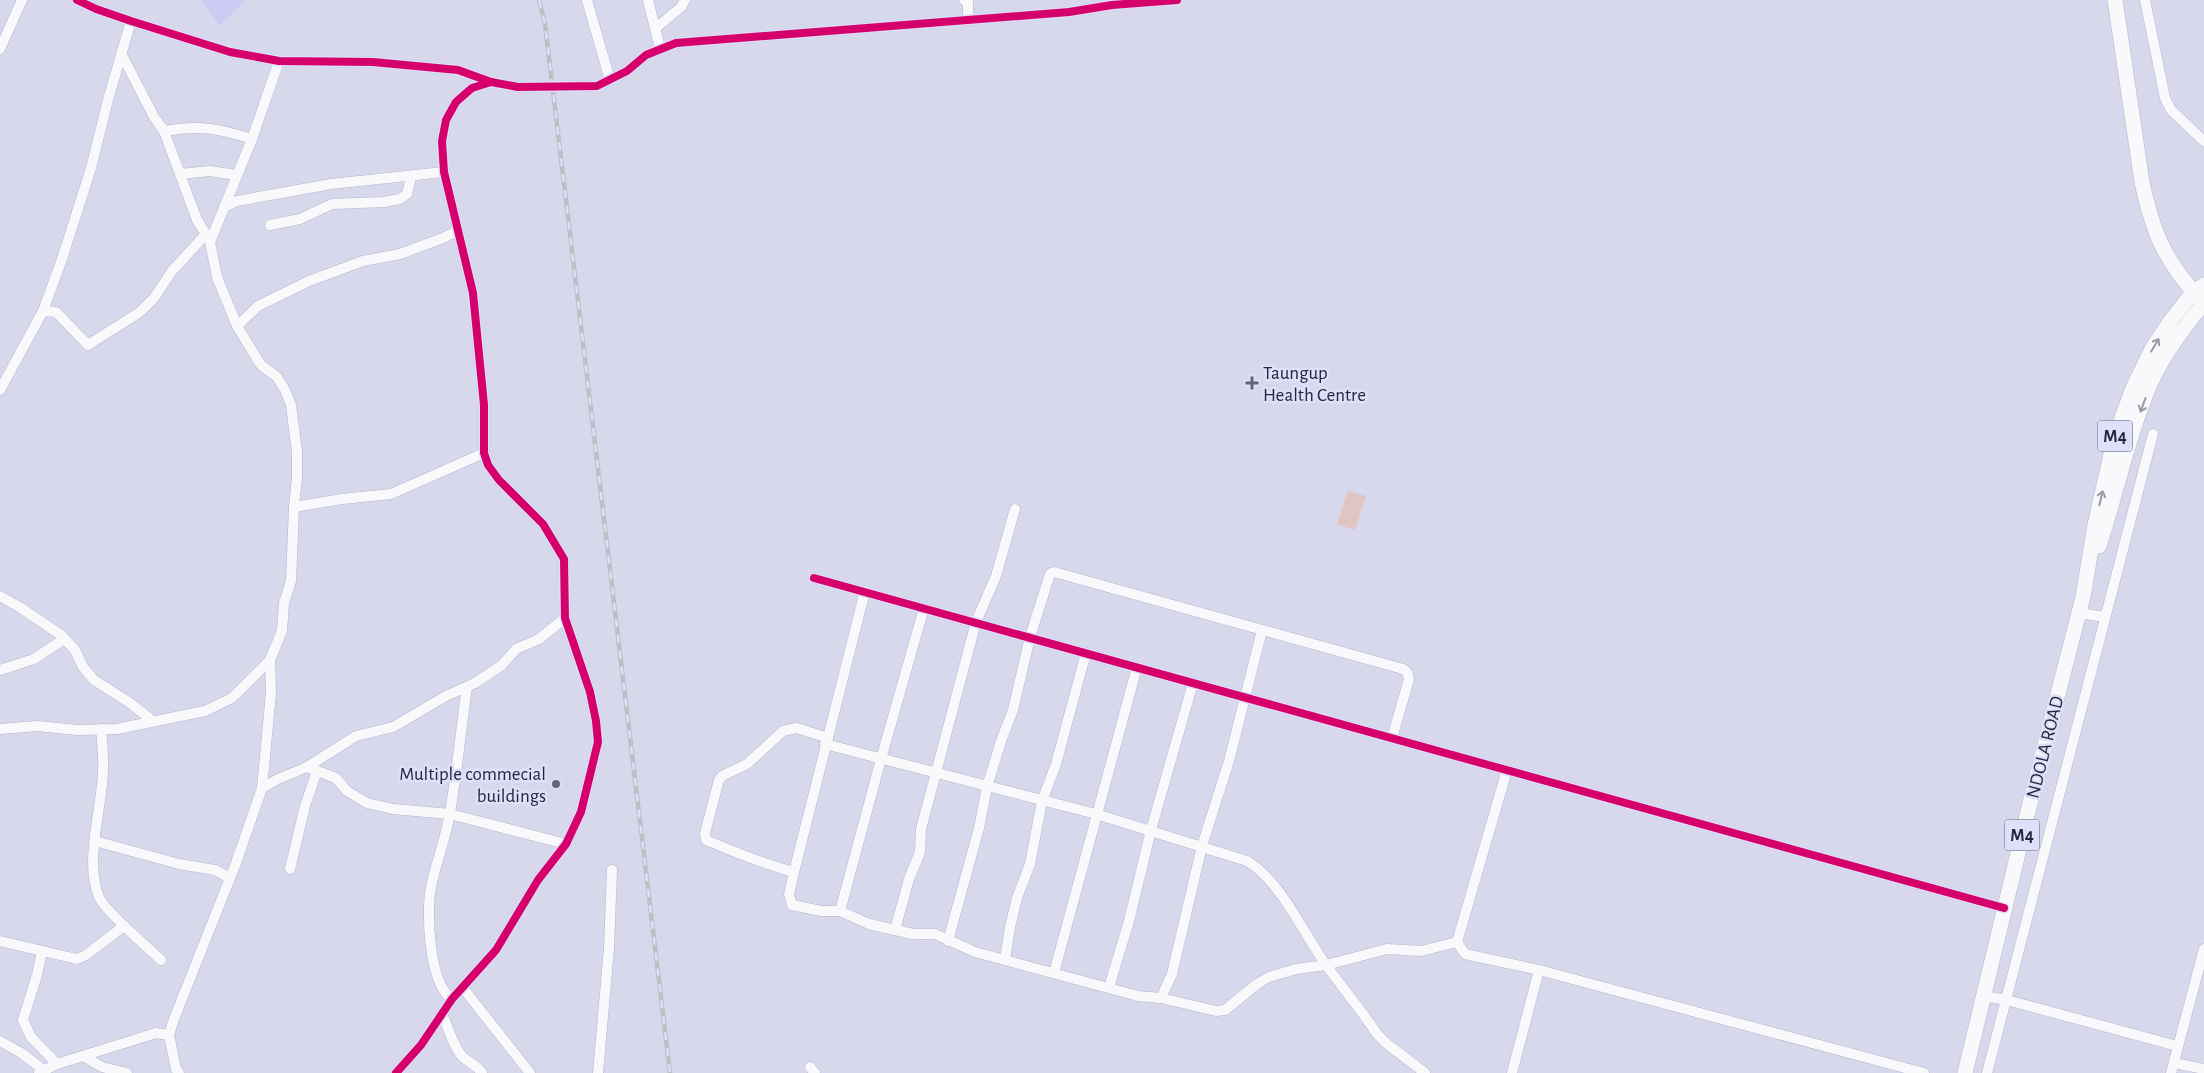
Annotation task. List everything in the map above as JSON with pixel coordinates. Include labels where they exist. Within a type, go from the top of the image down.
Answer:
[{"type":"main road","name":"M4","points":[[2083,597],[2106,526],[2128,444],[2148,390],[2163,362],[2204,303],[2198,288],[2167,257],[2156,235],[2148,208],[2142,182],[2115,0]]},
{"type":"main road","name":"M4","points":[[2083,597],[2095,525],[2118,428],[2133,388],[2152,349],[2172,319],[2198,288]]},
{"type":"main road","name":"NDOLA ROAD","points":[[1965,1073],[2004,908],[2083,597]]},
{"type":"street","points":[[0,49],[22,0]]},
{"type":"street","points":[[77,0],[131,21],[230,52],[279,61],[373,62],[458,70],[491,82],[518,87],[552,88],[598,86],[627,71],[646,55],[676,43],[1069,12],[1112,5],[1177,0]]},
{"type":"street","points":[[587,0],[610,80]]},
{"type":"street","points":[[648,0],[660,48]]},
{"type":"street","points":[[656,28],[681,6],[685,0]]},
{"type":"street","points":[[1069,12],[1072,0]]},
{"type":"street","points":[[2145,0],[2165,98],[2171,110],[2204,141]]},
{"type":"street","points":[[967,1],[968,20]]},
{"type":"street","points":[[0,390],[43,311],[62,259],[91,168],[116,69],[131,21]]},
{"type":"street","points":[[0,729],[37,726],[78,730],[129,728],[205,710],[232,698],[270,660],[282,631],[284,603],[291,581],[297,452],[291,405],[277,377],[261,365],[237,326],[217,277],[208,238],[197,220],[164,131],[154,117],[121,53]]},
{"type":"street","points":[[43,311],[56,312],[88,345],[140,312],[154,298],[172,271],[208,238],[224,207],[252,139],[279,61]]},
{"type":"street","points":[[116,69],[130,69]]},
{"type":"street","points":[[396,1073],[421,1045],[452,999],[496,950],[538,880],[566,844],[581,812],[598,742],[590,692],[565,618],[564,558],[543,524],[499,480],[488,465],[484,454],[484,405],[473,293],[444,172],[442,141],[446,120],[456,102],[472,88],[491,82]]},
{"type":"street","points":[[164,131],[183,128],[210,128],[220,129],[252,139]]},
{"type":"street","points":[[180,174],[210,171],[236,175]]},
{"type":"street","points":[[224,207],[237,202],[331,184],[444,172]]},
{"type":"street","points":[[270,225],[300,219],[332,204],[360,204],[400,199],[407,194],[411,177]]},
{"type":"street","points":[[237,326],[258,306],[309,281],[363,261],[400,254],[443,238],[457,230]]},
{"type":"street","points":[[1987,1073],[2153,434]]},
{"type":"street","points":[[294,507],[342,499],[391,494],[484,454]]},
{"type":"street","points":[[895,930],[908,880],[920,852],[921,829],[976,622],[996,576],[1015,510]]},
{"type":"street","points":[[948,941],[979,828],[987,787],[1001,741],[1014,710],[1030,637],[1048,578],[1054,572],[1394,666],[1407,672],[1409,679],[1392,738]]},
{"type":"street","points":[[814,578],[2004,908]]},
{"type":"street","points":[[865,592],[794,872],[790,894],[792,905],[821,911],[840,911],[869,924],[913,934],[935,934],[975,952],[1138,996],[1161,998],[1216,1011],[1225,1010],[1257,984],[1269,977],[1296,969],[1326,965],[1387,949],[1421,951],[1457,942]]},
{"type":"street","points":[[0,596],[21,608],[64,639],[75,650],[94,680],[130,703],[153,721]]},
{"type":"street","points":[[840,911],[880,759],[924,608]]},
{"type":"street","points":[[2078,613],[2105,617]]},
{"type":"street","points":[[262,788],[307,767],[356,736],[393,727],[446,696],[467,687],[502,665],[516,649],[539,639],[565,618]]},
{"type":"street","points":[[1161,998],[1172,974],[1202,846],[1229,761],[1262,630]]},
{"type":"street","points":[[0,670],[34,659],[64,639]]},
{"type":"street","points":[[1005,960],[1010,927],[1017,898],[1030,864],[1042,801],[1056,764],[1086,653]]},
{"type":"street","points":[[179,1073],[176,1069],[169,1035],[183,993],[230,878],[262,788],[271,694],[270,660]]},
{"type":"street","points":[[1054,973],[1137,667]]},
{"type":"street","points":[[1109,987],[1129,921],[1151,830],[1193,682]]},
{"type":"street","points":[[452,999],[443,991],[433,959],[429,912],[430,889],[450,814],[467,687]]},
{"type":"street","points":[[794,872],[763,863],[706,840],[705,833],[719,780],[722,776],[747,764],[783,731],[797,728],[827,741],[880,759],[1096,814],[1202,846],[1247,861],[1255,866],[1301,923],[1326,965],[1377,1034],[1425,1073]]},
{"type":"street","points":[[101,729],[103,772],[97,814],[94,867],[98,896],[124,926],[161,960]]},
{"type":"street","points":[[307,767],[336,778],[347,791],[367,803],[393,809],[450,814],[566,844]]},
{"type":"street","points":[[1506,770],[1457,942],[1465,954],[1539,970],[1924,1073]]},
{"type":"street","points":[[290,870],[305,806],[317,771]]},
{"type":"street","points":[[96,841],[179,864],[216,870],[230,878]]},
{"type":"street","points":[[598,1073],[609,948],[612,870]]},
{"type":"street","points":[[0,941],[80,958],[124,926]]},
{"type":"street","points":[[2204,949],[2172,1068],[2204,1069]]},
{"type":"street","points":[[42,951],[37,975],[23,1020],[31,1037],[57,1064]]},
{"type":"street","points":[[1512,1073],[1539,970]]},
{"type":"street","points":[[463,988],[530,1073]]},
{"type":"street","points":[[1983,996],[2006,1000],[2177,1046]]},
{"type":"street","points":[[442,1014],[459,1053],[469,1063],[478,1067],[482,1073]]},
{"type":"street","points":[[0,1040],[23,1054],[41,1072],[57,1064],[156,1033],[169,1035]]},
{"type":"street","points":[[83,1056],[102,1067],[127,1073]]},
{"type":"shaded area","points":[[201,0],[246,0],[220,26]]},
{"type":"shaded area","points":[[1348,491],[1366,496],[1355,530],[1337,524]]},
{"type":"railway","points":[[539,0],[545,24],[670,1073]]},
{"type":"cycle path","points":[[77,0],[96,9],[131,21],[230,52],[279,61],[373,62],[458,70],[491,82],[518,87],[597,86],[627,71],[646,55],[676,43],[1069,12],[1112,5],[1177,0]]},
{"type":"cycle path","points":[[396,1073],[421,1045],[452,999],[496,950],[538,880],[566,844],[581,812],[598,742],[590,692],[565,618],[564,559],[543,524],[499,480],[488,465],[484,453],[484,405],[473,293],[444,172],[442,141],[446,120],[456,102],[472,88],[491,82]]},
{"type":"cycle path","points":[[814,578],[2004,908]]},
{"type":"place","name":"Taungup Health Centre","points":[[1252,383]]},
{"type":"place","name":"Multiple commecial buildings","points":[[556,784]]}]
